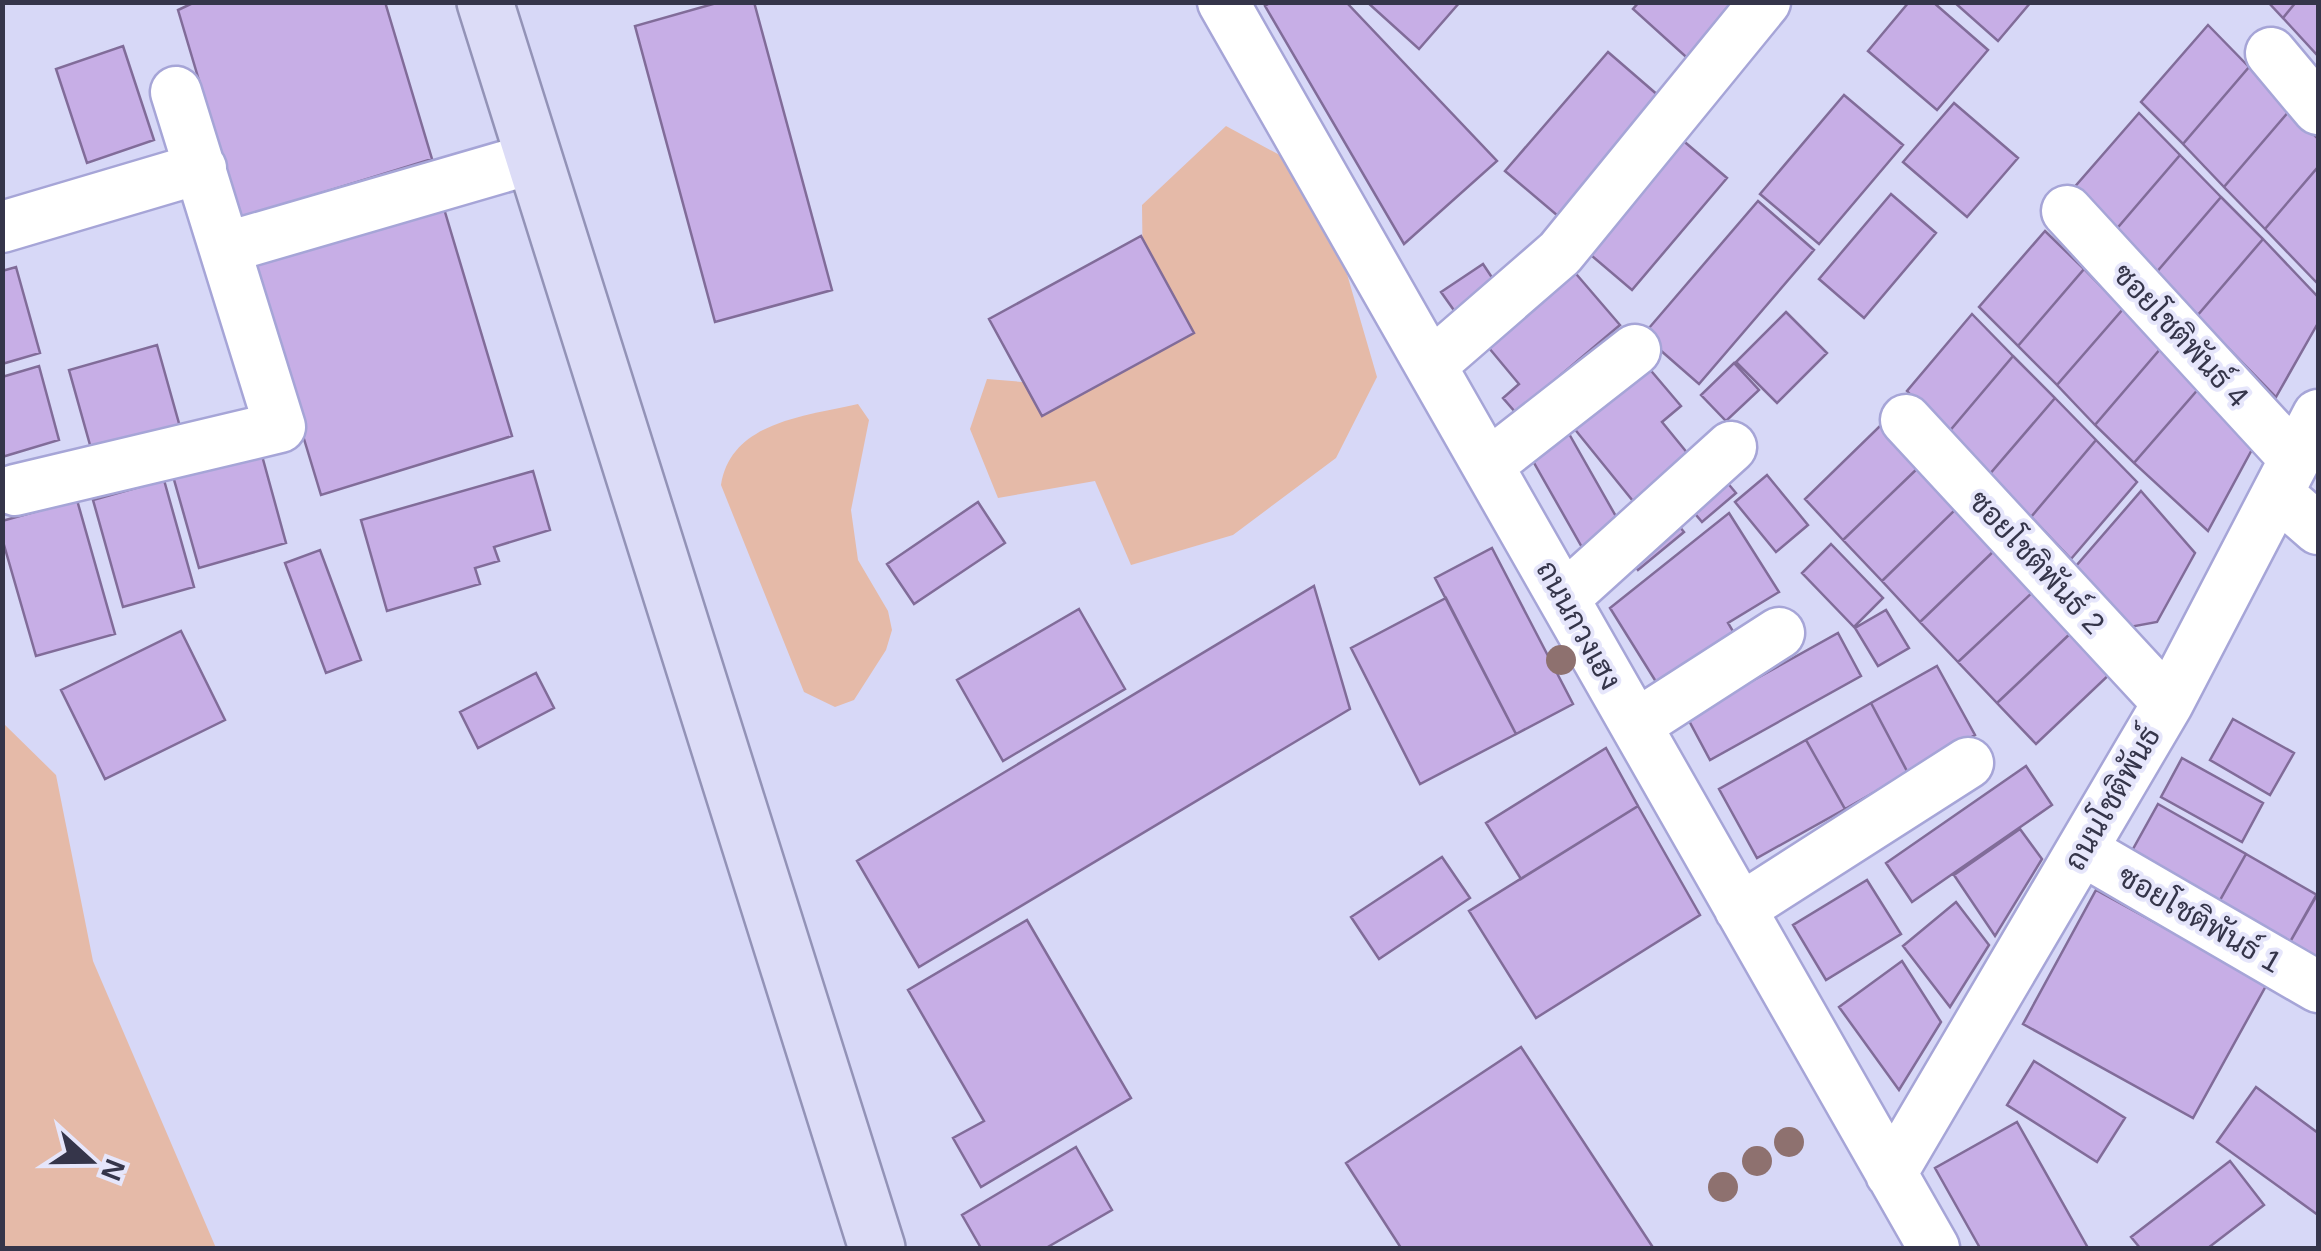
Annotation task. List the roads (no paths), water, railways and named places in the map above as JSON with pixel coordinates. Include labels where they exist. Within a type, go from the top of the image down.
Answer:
[{"type":"main road","points":[[485,2],[876,1248]]},
{"type":"street","name":"ถนนกวงเฮง","points":[[1223,2],[1934,1248]]},
{"type":"street","points":[[1430,365],[1560,252],[1765,2]]},
{"type":"street","points":[[2271,53],[2318,108]]},
{"type":"street","points":[[15,490],[280,427],[228,248],[176,92]]},
{"type":"street","points":[[228,248],[534,158]]},
{"type":"street","points":[[2,228],[201,168]]},
{"type":"street","name":"ซอยโชติพันธ์ 4","points":[[2067,210],[2286,477],[2318,529]]},
{"type":"street","points":[[1488,465],[1635,350]]},
{"type":"street","name":"ถนนโชติพันธ์","points":[[1891,1174],[2168,703],[2318,414]]},
{"type":"street","name":"ซอยโชติพันธ์ 2","points":[[1906,420],[2168,703]]},
{"type":"street","points":[[1564,598],[1731,447]]},
{"type":"street","points":[[1636,725],[1779,634]]},
{"type":"street","points":[[1740,908],[1968,763]]},
{"type":"street","name":"ซอยโชติพันธ์ 1","points":[[2082,850],[2318,987]]}]
